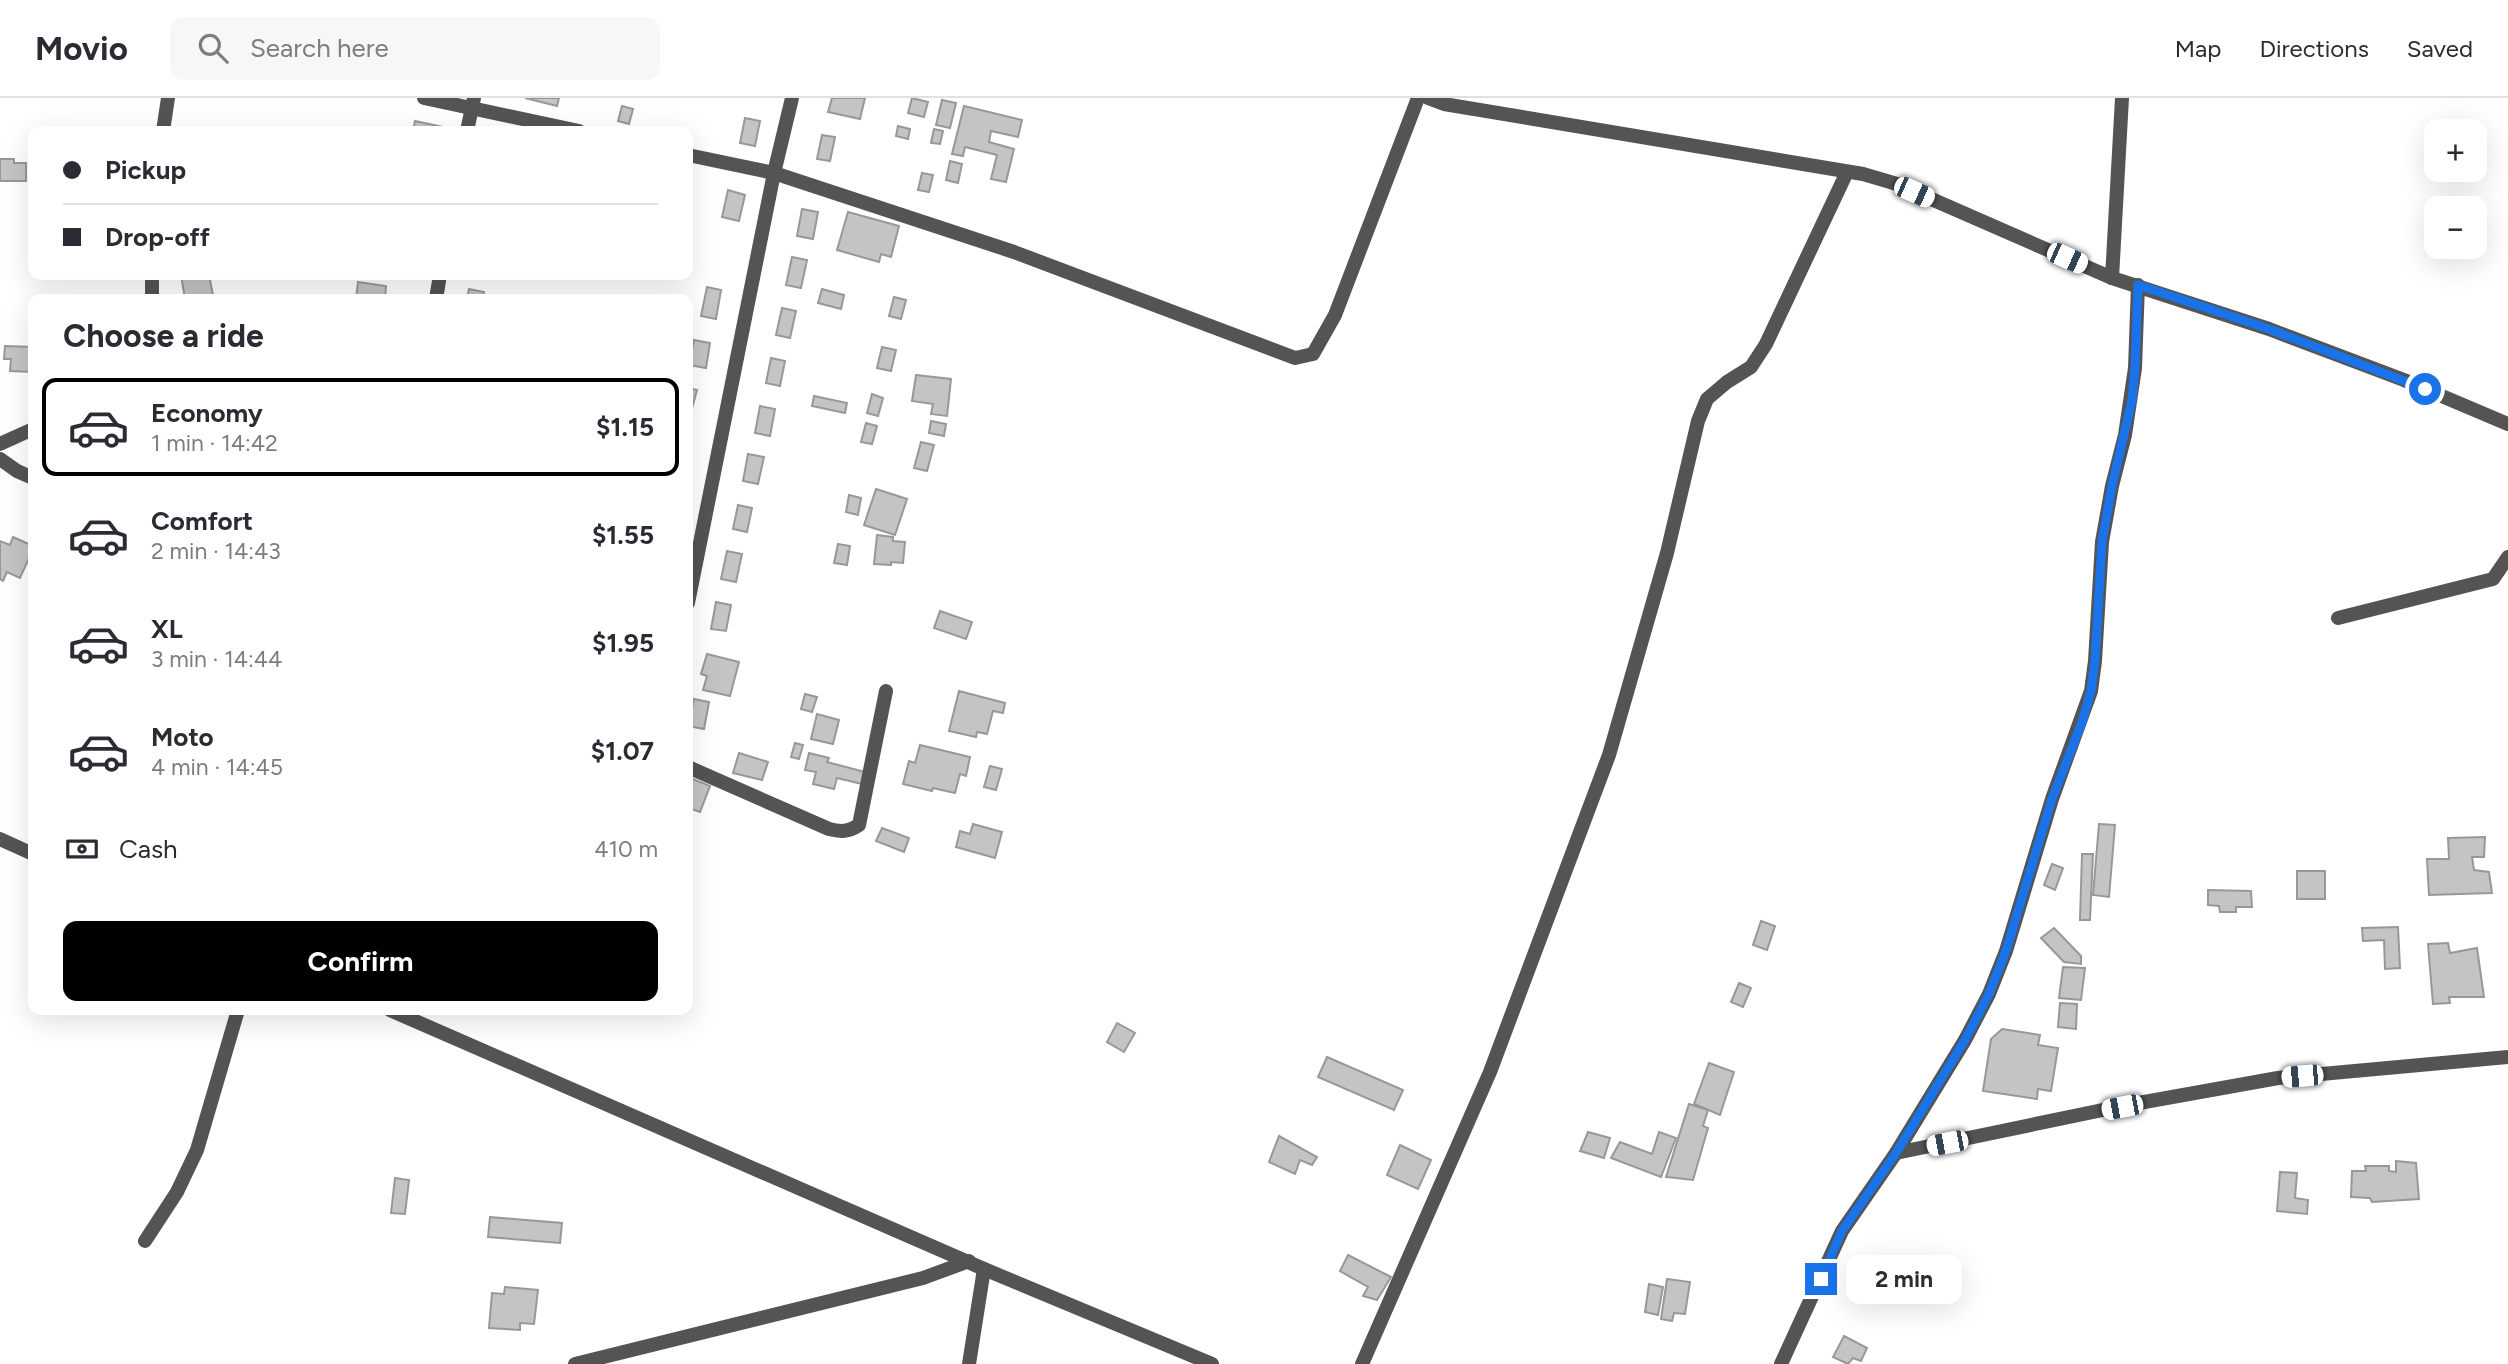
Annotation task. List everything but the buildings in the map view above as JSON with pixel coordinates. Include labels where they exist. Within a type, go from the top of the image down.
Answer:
[{"type":"street","points":[[164,126],[169,98]]},
{"type":"street","points":[[424,98],[473,103],[560,126]]},
{"type":"street","points":[[693,578],[774,173],[792,98]]},
{"type":"street","points":[[693,156],[774,173],[1014,252],[1295,358],[1313,354],[1335,315],[1418,98]]},
{"type":"street","points":[[1428,98],[1444,104],[1847,172],[1897,184],[2112,278],[2269,329],[2508,424]]},
{"type":"street","points":[[2112,278],[2122,98]]},
{"type":"street","points":[[468,126],[473,103]]},
{"type":"street","points":[[1362,1364],[1490,1072],[1609,755],[1667,553],[1698,421],[1707,399],[1751,367],[1766,344],[1847,172]]},
{"type":"street","points":[[1781,1364],[1842,1231],[1896,1153],[1965,1040],[1989,994],[2006,951],[2052,799],[2082,722],[2091,691],[2095,661],[2102,542],[2132,400],[2138,285]]},
{"type":"street","points":[[0,444],[28,431]]},
{"type":"street","points":[[0,459],[28,476]]},
{"type":"street","points":[[2338,618],[2493,579],[2508,557]]},
{"type":"street","points":[[693,769],[829,829],[850,831],[859,825],[886,691]]},
{"type":"street","points":[[0,839],[28,851]]},
{"type":"street","points":[[145,1241],[177,1192],[197,1150],[237,1015]]},
{"type":"street","points":[[402,1015],[984,1269],[1212,1364]]},
{"type":"street","points":[[1896,1153],[2278,1078],[2508,1057]]},
{"type":"street","points":[[575,1364],[923,1278],[969,1261]]},
{"type":"street","points":[[969,1364],[984,1269]]},
{"type":"route","points":[[1821,1279],[1842,1231],[1896,1153],[1965,1040],[1989,994],[2006,951],[2052,799],[2082,722],[2091,691],[2095,661],[2102,542],[2132,400],[2138,285],[2269,329],[2425,389]]}]
